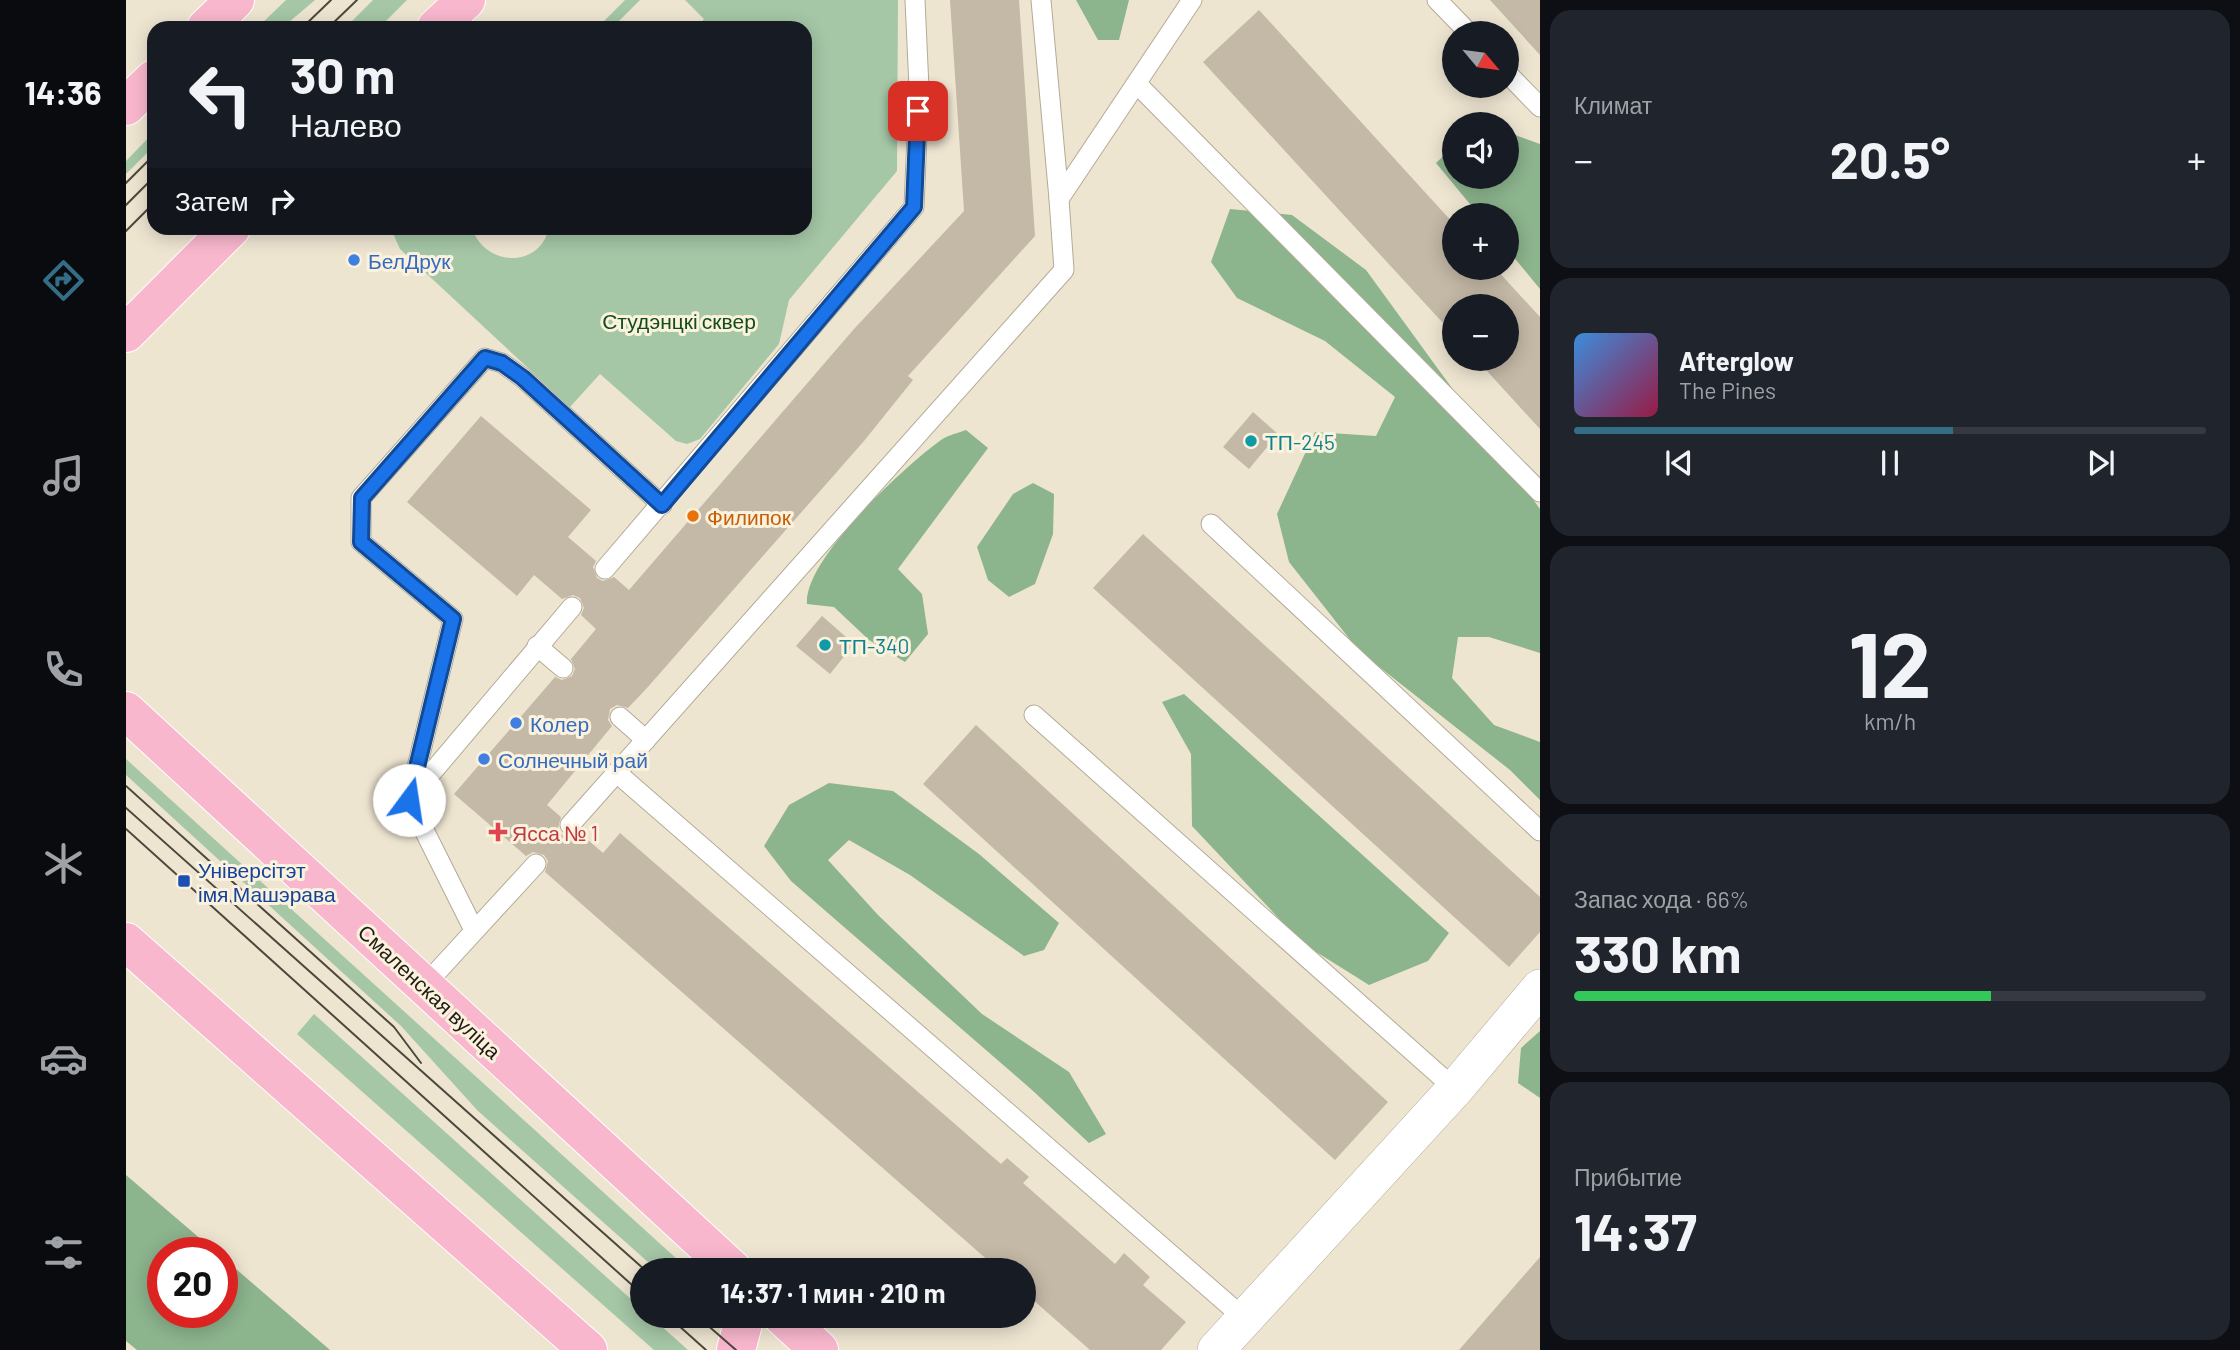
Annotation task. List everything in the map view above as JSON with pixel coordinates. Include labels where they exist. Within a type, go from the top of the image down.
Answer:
[{"type":"main road","points":[[213,21],[235,0]]},
{"type":"main road","points":[[444,21],[466,0]]},
{"type":"main road","points":[[126,106],[147,86]]},
{"type":"main road","points":[[126,333],[224,235]]},
{"type":"main road","name":"Смаленская вуліца","points":[[126,711],[720,1258]]},
{"type":"main road","points":[[126,942],[588,1350]]},
{"type":"main road","points":[[736,1350],[742,1328]]},
{"type":"main road","points":[[795,1328],[820,1350]]},
{"type":"street","points":[[1216,1350],[1455,1089],[1540,988]]},
{"type":"lane","points":[[605,569],[914,207],[919,88],[915,0]]},
{"type":"lane","points":[[570,825],[1064,270],[1041,0]]},
{"type":"lane","points":[[1059,199],[1138,85],[1192,0]]},
{"type":"lane","points":[[1437,0],[1457,21]]},
{"type":"lane","points":[[1138,85],[1540,492]]},
{"type":"lane","points":[[1519,85],[1540,107]]},
{"type":"lane","points":[[474,930],[409,800],[453,619],[361,542],[362,498],[485,358],[502,363],[523,378],[662,505]]},
{"type":"lane","points":[[1211,524],[1540,831]]},
{"type":"lane","points":[[409,800],[572,607]]},
{"type":"lane","points":[[537,646],[563,668]]},
{"type":"lane","points":[[1034,715],[1455,1089]]},
{"type":"lane","points":[[620,717],[646,740]]},
{"type":"lane","points":[[617,773],[1245,1319]]},
{"type":"lane","points":[[424,986],[536,864]]},
{"type":"green space","points":[[286,0],[315,0],[290,21],[264,21]]},
{"type":"green space","points":[[373,0],[407,0],[386,21],[352,21]]},
{"type":"green space","points":[[625,0],[640,0],[619,21],[604,21]]},
{"type":"green space","name":"Студэнцкі сквер","points":[[685,0],[898,0],[897,171],[789,300],[779,344],[700,439],[687,444],[676,441],[600,374],[570,407],[400,249],[394,235],[475,235],[488,250],[511,258],[534,251],[546,235],[812,235],[812,21],[702,21],[704,19]]},
{"type":"green space","points":[[1076,0],[1129,0],[1119,40],[1098,40]]},
{"type":"green space","points":[[1519,136],[1540,144],[1540,289],[1519,264],[1519,203],[1469,203],[1458,189],[1519,189]]},
{"type":"green space","points":[[147,139],[147,153],[126,174],[126,161]]},
{"type":"green space","points":[[1442,157],[1442,170],[1436,163]]},
{"type":"green space","points":[[1230,209],[1292,215],[1366,270],[1540,509],[1540,653],[1489,637],[1458,637],[1452,678],[1494,725],[1540,742],[1540,800],[1510,770],[1359,651],[1289,562],[1277,514],[1315,432],[1376,436],[1395,397],[1325,341],[1237,298],[1211,262]]},
{"type":"green space","points":[[966,430],[988,448],[898,569],[922,594],[928,634],[905,662],[869,640],[834,607],[807,604],[810,585],[821,563],[838,540],[904,470],[941,440]]},
{"type":"green space","points":[[1033,483],[1054,494],[1053,534],[1035,584],[1009,597],[988,580],[977,547],[1013,494]]},
{"type":"green space","points":[[1184,694],[1449,933],[1428,961],[1369,985],[1302,943],[1192,826],[1191,754],[1162,702]]},
{"type":"green space","points":[[126,759],[676,1258],[643,1258],[478,1111],[401,1026],[126,775]]},
{"type":"green space","points":[[829,783],[893,791],[979,854],[1059,923],[1044,950],[1024,956],[910,875],[849,840],[828,860],[878,915],[982,1014],[1069,1072],[1106,1134],[1089,1143],[1032,1090],[791,881],[764,846],[789,805]]},
{"type":"green space","points":[[314,1014],[630,1298],[630,1328],[663,1328],[688,1350],[654,1350],[297,1034]]},
{"type":"green space","points":[[1540,1031],[1540,1098],[1518,1083],[1521,1048]]},
{"type":"green space","points":[[126,1175],[198,1237],[147,1237],[147,1328],[238,1328],[238,1271],[330,1350],[137,1350],[126,1341]]},
{"type":"building","points":[[950,0],[1019,0],[1035,236],[908,376],[913,380],[864,441],[647,688],[628,708],[617,705],[610,709],[608,720],[612,726],[547,805],[561,817],[558,828],[562,835],[573,837],[580,833],[603,853],[620,833],[1001,1164],[1007,1158],[1029,1177],[1023,1183],[1115,1264],[1124,1253],[1150,1277],[1143,1285],[1186,1322],[1161,1350],[1090,1350],[1036,1303],[1036,1258],[985,1258],[545,872],[548,861],[544,855],[533,852],[526,856],[454,794],[555,677],[562,680],[572,676],[575,669],[571,659],[596,629],[581,615],[584,608],[580,598],[573,595],[562,599],[534,575],[517,596],[407,502],[481,416],[591,510],[568,537],[596,561],[593,567],[597,578],[603,581],[614,577],[629,590],[854,329],[964,211]]},
{"type":"building","points":[[1490,0],[1540,0],[1540,55],[1519,32],[1519,21],[1509,21]]},
{"type":"building","points":[[1259,10],[1442,211],[1442,280],[1506,280],[1519,294],[1442,294],[1442,322],[1203,62]]},
{"type":"building","points":[[1519,294],[1540,317],[1540,429],[1487,371],[1519,371]]},
{"type":"building","name":"ТП-245","points":[[1253,412],[1278,434],[1249,469],[1223,447]]},
{"type":"building","points":[[1143,534],[1540,897],[1540,932],[1509,967],[1093,588]]},
{"type":"building","name":"ТП-340","points":[[822,616],[854,644],[830,674],[796,646]]},
{"type":"building","points":[[976,725],[1388,1102],[1335,1160],[923,784]]},
{"type":"building","points":[[1540,1257],[1540,1350],[1459,1350]]},
{"type":"tram line","points":[[309,21],[331,0]]},
{"type":"tram line","points":[[335,21],[357,0]]},
{"type":"tram line","points":[[126,183],[147,162]]},
{"type":"tram line","points":[[126,205],[147,184]]},
{"type":"tram line","points":[[126,231],[147,210]]},
{"type":"tram line","points":[[126,786],[394,1027],[421,1063]]},
{"type":"tram line","points":[[126,808],[632,1258]]},
{"type":"tram line","points":[[126,829],[630,1283]]},
{"type":"tram line","points":[[681,1328],[706,1350]]},
{"type":"tram line","points":[[711,1328],[736,1350]]},
{"type":"place","name":"БелДрук","points":[[354,260]]},
{"type":"place","name":"ТП-245","points":[[1251,441]]},
{"type":"place","name":"Филипок","points":[[693,516]]},
{"type":"place","name":"ТП-340","points":[[825,645]]},
{"type":"place","name":"Колер","points":[[516,723]]},
{"type":"place","name":"Солнечный рай","points":[[484,759]]},
{"type":"place","name":"Ясса № 1","points":[[498,832]]},
{"type":"place","name":"Універсітэт імя Машэрава","points":[[184,881]]},
{"type":"route","points":[[409,800],[453,619],[361,542],[362,498],[485,358],[502,363],[523,378],[662,505],[914,207],[918,111]]}]
